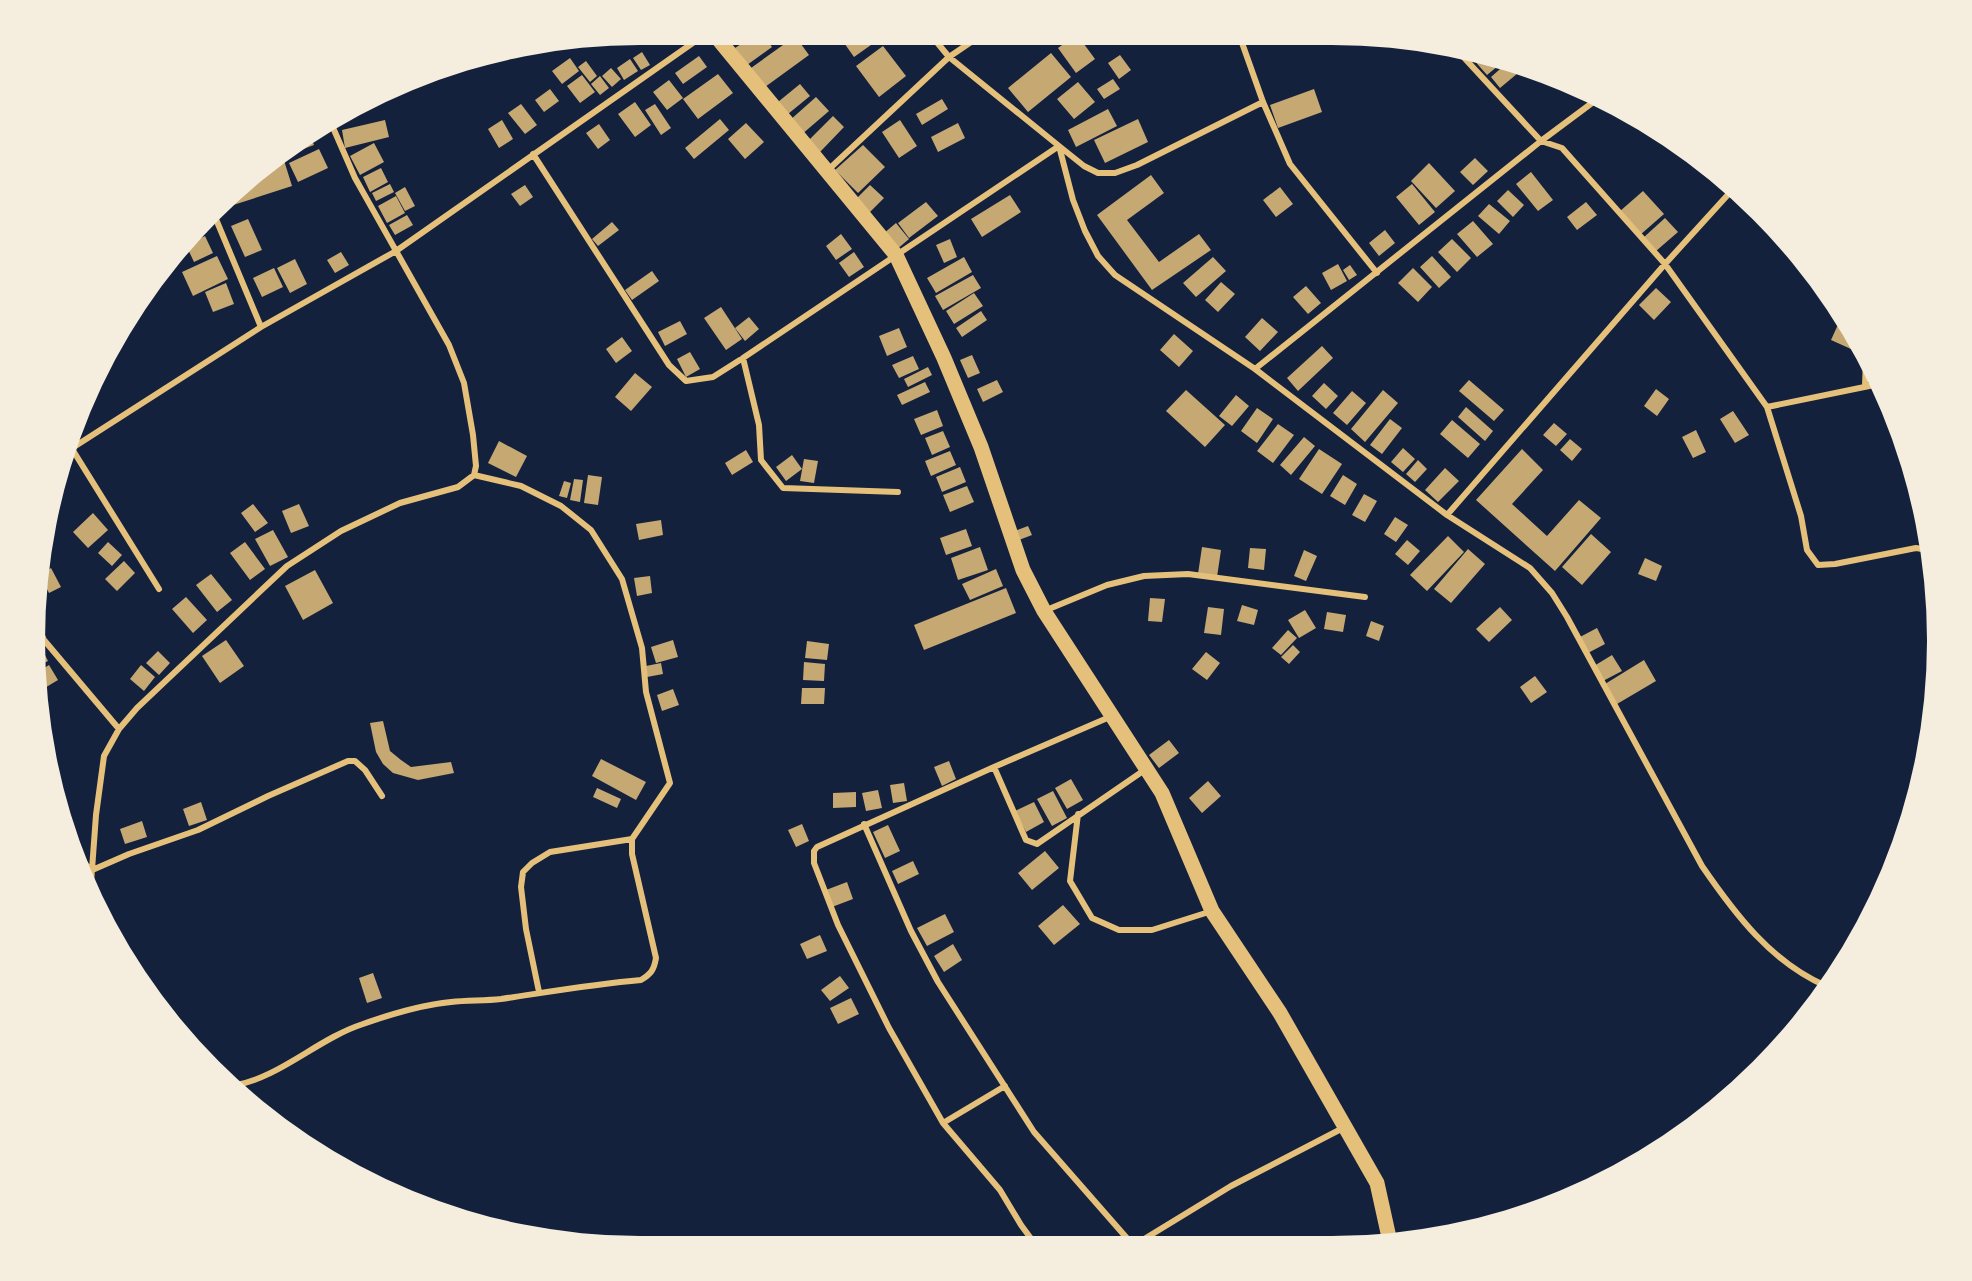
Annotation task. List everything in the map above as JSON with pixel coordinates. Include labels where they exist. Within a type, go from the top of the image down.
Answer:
[{"type":"main road","points":[[723,45],[896,255],[944,358],[981,447],[1023,570],[1044,611],[1162,793],[1212,911],[1280,1013],[1377,1183],[1388,1233]]},
{"type":"street","points":[[80,440],[261,327],[396,250],[691,45]]},
{"type":"street","points":[[939,45],[949,57],[1059,146],[1084,166],[1098,173],[1115,173],[1137,165],[1263,102]]},
{"type":"street","points":[[828,170],[949,57],[967,45]]},
{"type":"street","points":[[1243,45],[1263,102],[1290,164],[1377,273]]},
{"type":"street","points":[[1467,60],[1541,141],[1562,148],[1665,264],[1767,407],[1801,516],[1807,550],[1818,565],[1920,549]]},
{"type":"street","points":[[1255,369],[1591,104]]},
{"type":"street","points":[[90,869],[104,756],[119,729],[137,708],[286,566],[341,531],[400,503],[458,487],[474,475],[476,466],[473,435],[464,383],[448,345],[355,178],[335,130]]},
{"type":"street","points":[[533,154],[669,365],[686,381],[713,376],[743,358],[1059,146]]},
{"type":"street","points":[[1059,146],[1073,200],[1085,231],[1098,256],[1115,275],[1255,369],[1447,515],[1530,568],[1552,593],[1567,617],[1702,866],[1723,897],[1751,931],[1777,956],[1818,983]]},
{"type":"street","points":[[1447,515],[1727,196]]},
{"type":"street","points":[[217,221],[261,327]]},
{"type":"street","points":[[743,358],[759,425],[761,460],[783,488],[897,492]]},
{"type":"street","points":[[1865,376],[1865,386]]},
{"type":"street","points":[[1767,407],[1870,385]]},
{"type":"street","points":[[74,458],[159,588]]},
{"type":"street","points":[[243,1084],[282,1068],[331,1038],[356,1026],[390,1014],[449,1002],[498,999],[641,980],[651,974],[656,958],[632,855],[632,839],[670,783],[646,692],[642,648],[622,579],[591,530],[561,506],[521,486],[474,475]]},
{"type":"street","points":[[1044,611],[1107,585],[1155,575],[1188,574],[1365,597]]},
{"type":"street","points":[[45,641],[119,729]]},
{"type":"street","points":[[1029,1236],[1000,1190],[943,1123],[884,1018],[838,925],[812,856],[817,847],[864,824],[1112,716]]},
{"type":"street","points":[[91,871],[129,854],[198,830],[348,761],[355,761],[365,770],[382,796]]},
{"type":"street","points":[[994,767],[1026,840],[1037,844],[1146,769]]},
{"type":"street","points":[[1078,814],[1070,881],[1092,918],[1119,930],[1152,930],[1212,911]]},
{"type":"street","points":[[864,824],[911,931],[938,982],[1034,1132],[1127,1236]]},
{"type":"street","points":[[539,992],[526,929],[521,887],[523,872],[532,863],[550,852],[632,839]]},
{"type":"street","points":[[943,1123],[1005,1086]]},
{"type":"street","points":[[1148,1236],[1232,1186],[1345,1127]]},
{"type":"building","points":[[740,45],[771,45],[772,47],[747,65],[735,48]]},
{"type":"building","points":[[783,45],[802,45],[809,55],[765,87],[751,68]]},
{"type":"building","points":[[846,45],[871,45],[854,57]]},
{"type":"building","points":[[1062,45],[1085,45],[1095,59],[1076,73],[1058,48]]},
{"type":"building","points":[[883,46],[906,76],[879,97],[856,66]]},
{"type":"building","points":[[642,52],[650,65],[641,70],[633,58]]},
{"type":"building","points":[[1051,53],[1071,77],[1028,112],[1008,88]]},
{"type":"building","points":[[1120,55],[1131,70],[1119,79],[1108,63]]},
{"type":"building","points":[[699,56],[707,67],[683,84],[675,73]]},
{"type":"building","points":[[570,58],[579,71],[562,84],[552,71]]},
{"type":"building","points":[[630,59],[638,71],[624,80],[617,68]]},
{"type":"building","points":[[586,61],[597,76],[590,82],[578,67]]},
{"type":"building","points":[[1476,63],[1495,68],[1487,75]]},
{"type":"building","points":[[611,68],[621,79],[612,87],[602,76]]},
{"type":"building","points":[[1500,69],[1516,75],[1500,88],[1491,77]]},
{"type":"building","points":[[718,74],[733,93],[698,119],[683,99]]},
{"type":"building","points":[[582,75],[595,92],[580,103],[567,86]]},
{"type":"building","points":[[600,76],[609,88],[600,95],[591,84]]},
{"type":"building","points":[[1113,79],[1120,89],[1104,99],[1097,89]]},
{"type":"building","points":[[669,80],[683,98],[667,110],[653,92]]},
{"type":"building","points":[[1078,82],[1095,102],[1074,119],[1057,99]]},
{"type":"building","points":[[800,84],[810,96],[788,114],[778,102]]},
{"type":"building","points":[[550,89],[559,101],[544,112],[535,100]]},
{"type":"building","points":[[1314,89],[1322,112],[1278,128],[1270,105]]},
{"type":"building","points":[[816,97],[829,111],[801,135],[789,121]]},
{"type":"building","points":[[942,99],[948,109],[922,125],[916,114]]},
{"type":"building","points":[[635,102],[651,125],[635,137],[618,114]]},
{"type":"building","points":[[521,104],[537,125],[525,134],[508,113]]},
{"type":"building","points":[[655,104],[671,128],[661,135],[645,110]]},
{"type":"building","points":[[1108,109],[1117,126],[1076,147],[1068,130]]},
{"type":"building","points":[[833,116],[844,127],[820,152],[808,141]]},
{"type":"building","points":[[720,119],[729,130],[694,159],[685,148]]},
{"type":"building","points":[[1138,119],[1148,142],[1105,163],[1094,140]]},
{"type":"building","points":[[385,120],[389,137],[345,148],[342,130]]},
{"type":"building","points":[[502,120],[513,139],[499,148],[488,129]]},
{"type":"building","points":[[900,120],[917,146],[899,158],[882,132]]},
{"type":"building","points":[[746,123],[764,142],[745,159],[728,139]]},
{"type":"building","points":[[958,123],[965,138],[938,152],[931,137]]},
{"type":"building","points":[[599,124],[610,140],[598,149],[586,133]]},
{"type":"building","points":[[374,143],[384,162],[360,175],[350,156]]},
{"type":"building","points":[[863,145],[885,167],[858,193],[835,170]]},
{"type":"building","points":[[319,149],[328,168],[298,182],[289,163]]},
{"type":"building","points":[[1475,158],[1488,171],[1473,185],[1460,172]]},
{"type":"building","points":[[285,163],[292,186],[235,204]]},
{"type":"building","points":[[1429,163],[1455,191],[1436,208],[1411,181]]},
{"type":"building","points":[[381,168],[388,182],[370,192],[363,177]]},
{"type":"building","points":[[1531,172],[1553,200],[1538,211],[1516,184]]},
{"type":"building","points":[[1151,175],[1164,193],[1127,220],[1159,262],[1199,234],[1211,250],[1152,290],[1097,215]]},
{"type":"building","points":[[390,184],[394,192],[376,201],[372,193]]},
{"type":"building","points":[[1412,184],[1435,212],[1419,225],[1396,197]]},
{"type":"building","points":[[525,185],[533,197],[520,206],[511,194]]},
{"type":"building","points":[[870,185],[884,198],[868,214],[854,201]]},
{"type":"building","points":[[405,187],[415,206],[405,211],[395,193]]},
{"type":"building","points":[[1280,187],[1293,204],[1276,217],[1263,200]]},
{"type":"building","points":[[1508,190],[1524,205],[1513,217],[1497,201]]},
{"type":"building","points":[[1643,191],[1664,214],[1640,235],[1619,212]]},
{"type":"building","points":[[1010,195],[1021,212],[982,237],[971,219]]},
{"type":"building","points":[[396,196],[405,213],[387,223],[378,206]]},
{"type":"building","points":[[926,202],[938,216],[909,238],[898,223]]},
{"type":"building","points":[[1586,202],[1597,215],[1577,230],[1567,217]]},
{"type":"building","points":[[1489,204],[1510,221],[1499,234],[1478,216]]},
{"type":"building","points":[[407,215],[413,225],[395,235],[389,225]]},
{"type":"building","points":[[1665,218],[1678,232],[1656,251],[1643,238]]},
{"type":"building","points":[[248,219],[262,250],[245,257],[231,226]]},
{"type":"building","points":[[1473,221],[1493,244],[1477,257],[1457,234]]},
{"type":"building","points":[[612,222],[619,230],[598,246],[592,239]]},
{"type":"building","points":[[896,223],[909,239],[896,250],[883,234]]},
{"type":"building","points":[[1385,230],[1395,243],[1379,256],[1369,243]]},
{"type":"building","points":[[841,234],[852,249],[836,260],[826,246]]},
{"type":"building","points":[[205,236],[213,253],[194,262],[189,252]]},
{"type":"building","points":[[950,239],[957,257],[944,263],[936,245]]},
{"type":"building","points":[[1452,239],[1471,258],[1457,272],[1438,252]]},
{"type":"building","points":[[341,252],[349,265],[335,273],[327,260]]},
{"type":"building","points":[[854,252],[864,267],[849,277],[839,263]]},
{"type":"building","points":[[217,256],[228,279],[193,296],[182,272]]},
{"type":"building","points":[[1432,256],[1451,277],[1439,288],[1420,267]]},
{"type":"building","points":[[964,257],[972,272],[936,293],[927,278]]},
{"type":"building","points":[[1213,257],[1226,271],[1196,297],[1183,283]]},
{"type":"building","points":[[295,259],[307,284],[290,293],[277,268]]},
{"type":"building","points":[[1338,264],[1347,281],[1331,290],[1322,273]]},
{"type":"building","points":[[1350,265],[1357,275],[1349,280],[1343,270]]},
{"type":"building","points":[[274,268],[283,287],[262,297],[253,278]]},
{"type":"building","points":[[1413,268],[1432,287],[1418,302],[1398,283]]},
{"type":"building","points":[[652,271],[659,281],[632,300],[625,290]]},
{"type":"building","points":[[973,275],[981,288],[943,310],[935,296]]},
{"type":"building","points":[[1221,282],[1235,294],[1218,312],[1205,300]]},
{"type":"building","points":[[226,283],[234,304],[213,312],[205,292]]},
{"type":"building","points":[[1306,286],[1321,303],[1308,314],[1293,297]]},
{"type":"building","points":[[1656,288],[1671,302],[1654,320],[1639,305]]},
{"type":"building","points":[[974,293],[983,306],[954,324],[946,311]]},
{"type":"building","points":[[721,307],[742,339],[726,350],[704,318]]},
{"type":"building","points":[[981,311],[987,320],[962,337],[956,328]]},
{"type":"building","points":[[749,317],[759,329],[745,341],[735,328]]},
{"type":"building","points":[[1262,318],[1278,332],[1260,351],[1245,337]]},
{"type":"building","points":[[680,321],[687,334],[665,346],[658,332]]},
{"type":"building","points":[[1837,327],[1850,349],[1831,340]]},
{"type":"building","points":[[899,328],[907,347],[887,356],[879,336]]},
{"type":"building","points":[[1174,334],[1193,351],[1179,367],[1160,350]]},
{"type":"building","points":[[622,337],[632,351],[616,363],[606,349]]},
{"type":"building","points":[[1322,346],[1333,358],[1298,391],[1287,378]]},
{"type":"building","points":[[690,352],[700,369],[686,377],[677,359]]},
{"type":"building","points":[[972,355],[980,373],[968,378],[960,360]]},
{"type":"building","points":[[913,356],[919,369],[899,378],[892,365]]},
{"type":"building","points":[[928,367],[932,375],[908,387],[904,379]]},
{"type":"building","points":[[635,373],[652,387],[631,411],[615,397]]},
{"type":"building","points":[[997,380],[1003,392],[983,402],[977,389]]},
{"type":"building","points":[[1469,380],[1504,410],[1494,421],[1459,391]]},
{"type":"building","points":[[925,382],[930,392],[902,405],[897,395]]},
{"type":"building","points":[[1324,383],[1338,396],[1326,409],[1312,396]]},
{"type":"building","points":[[1656,389],[1669,399],[1657,416],[1644,406]]},
{"type":"building","points":[[1186,390],[1225,425],[1205,447],[1166,411]]},
{"type":"building","points":[[1383,390],[1398,403],[1365,442],[1351,429]]},
{"type":"building","points":[[1352,391],[1366,403],[1347,425],[1333,413]]},
{"type":"building","points":[[1236,395],[1249,406],[1232,426],[1219,416]]},
{"type":"building","points":[[1466,407],[1493,431],[1485,441],[1458,417]]},
{"type":"building","points":[[1257,408],[1273,419],[1257,443],[1241,431]]},
{"type":"building","points":[[937,410],[943,426],[921,435],[914,419]]},
{"type":"building","points":[[1733,411],[1749,435],[1735,443],[1720,419]]},
{"type":"building","points":[[1390,419],[1402,428],[1382,454],[1370,445]]},
{"type":"building","points":[[1452,420],[1480,444],[1468,458],[1440,434]]},
{"type":"building","points":[[1554,423],[1567,434],[1556,446],[1543,435]]},
{"type":"building","points":[[1278,424],[1294,435],[1273,463],[1257,451]]},
{"type":"building","points":[[1696,430],[1706,452],[1693,458],[1682,437]]},
{"type":"building","points":[[943,431],[950,447],[932,455],[925,438]]},
{"type":"building","points":[[1304,437],[1315,446],[1291,475],[1280,465]]},
{"type":"building","points":[[1570,439],[1582,449],[1572,461],[1560,450]]},
{"type":"building","points":[[499,441],[527,456],[516,477],[488,463]]},
{"type":"building","points":[[1403,448],[1415,459],[1403,472],[1391,462]]},
{"type":"building","points":[[1319,449],[1342,464],[1322,494],[1299,479]]},
{"type":"building","points":[[1522,449],[1543,470],[1512,504],[1547,536],[1579,500],[1601,518],[1555,571],[1476,500]]},
{"type":"building","points":[[746,450],[753,462],[732,475],[725,463]]},
{"type":"building","points":[[950,451],[956,465],[931,476],[925,461]]},
{"type":"building","points":[[792,455],[802,469],[786,481],[776,467]]},
{"type":"building","points":[[804,459],[818,461],[814,483],[800,481]]},
{"type":"building","points":[[1418,460],[1427,469],[1415,482],[1406,474]]},
{"type":"building","points":[[960,467],[966,482],[942,492],[936,477]]},
{"type":"building","points":[[1445,468],[1459,481],[1438,502],[1425,490]]},
{"type":"building","points":[[588,475],[602,477],[598,505],[584,503]]},
{"type":"building","points":[[1343,475],[1357,484],[1345,505],[1330,496]]},
{"type":"building","points":[[574,479],[583,480],[580,502],[570,500]]},
{"type":"building","points":[[564,481],[571,483],[567,498],[559,496]]},
{"type":"building","points":[[967,486],[974,502],[950,512],[943,495]]},
{"type":"building","points":[[1364,494],[1377,501],[1365,522],[1352,515]]},
{"type":"building","points":[[253,504],[268,523],[255,532],[241,513]]},
{"type":"building","points":[[299,504],[309,526],[291,533],[282,511]]},
{"type":"building","points":[[93,513],[108,530],[88,548],[73,532]]},
{"type":"building","points":[[1395,517],[1408,525],[1396,542],[1384,534]]},
{"type":"building","points":[[661,520],[663,535],[639,540],[636,524]]},
{"type":"building","points":[[1028,526],[1032,535],[1019,540],[1015,531]]},
{"type":"building","points":[[966,529],[972,546],[946,555],[940,538]]},
{"type":"building","points":[[273,530],[288,557],[270,566],[255,539]]},
{"type":"building","points":[[1591,534],[1611,552],[1582,585],[1562,567]]},
{"type":"building","points":[[1448,536],[1464,552],[1427,591],[1410,575]]},
{"type":"building","points":[[1407,540],[1420,551],[1408,565],[1395,554]]},
{"type":"building","points":[[108,542],[122,555],[112,566],[98,553]]},
{"type":"building","points":[[245,542],[265,569],[250,580],[230,553]]},
{"type":"building","points":[[980,547],[988,570],[958,580],[951,558]]},
{"type":"building","points":[[1202,547],[1221,550],[1217,577],[1198,574]]},
{"type":"building","points":[[1250,548],[1266,549],[1264,570],[1248,568]]},
{"type":"building","points":[[1468,549],[1485,564],[1451,603],[1434,589]]},
{"type":"building","points":[[1304,550],[1317,556],[1306,581],[1294,576]]},
{"type":"building","points":[[1645,558],[1662,566],[1656,581],[1638,574]]},
{"type":"building","points":[[124,561],[135,573],[117,591],[105,579]]},
{"type":"building","points":[[51,568],[61,587],[49,593],[47,590]]},
{"type":"building","points":[[996,569],[1003,586],[970,600],[962,584]]},
{"type":"building","points":[[315,570],[333,603],[303,620],[285,586]]},
{"type":"building","points":[[211,574],[232,600],[217,612],[196,585]]},
{"type":"building","points":[[650,576],[652,593],[637,596],[634,578]]},
{"type":"building","points":[[1006,588],[1016,613],[924,650],[914,625]]},
{"type":"building","points":[[186,597],[207,620],[193,633],[172,609]]},
{"type":"building","points":[[1150,598],[1165,599],[1162,622],[1148,621]]},
{"type":"building","points":[[1242,605],[1258,610],[1254,625],[1237,621]]},
{"type":"building","points":[[1208,607],[1224,609],[1221,635],[1204,633]]},
{"type":"building","points":[[1500,607],[1512,620],[1489,642],[1476,629]]},
{"type":"building","points":[[1305,610],[1316,628],[1299,638],[1288,620]]},
{"type":"building","points":[[1327,612],[1346,615],[1343,632],[1324,629]]},
{"type":"building","points":[[1371,621],[1384,626],[1379,641],[1366,636]]},
{"type":"building","points":[[1597,628],[1605,644],[1588,653],[1580,637]]},
{"type":"building","points":[[1288,630],[1297,638],[1281,655],[1272,648]]},
{"type":"building","points":[[226,640],[244,666],[220,683],[202,656]]},
{"type":"building","points":[[673,640],[678,657],[656,663],[651,647]]},
{"type":"building","points":[[807,641],[829,644],[827,660],[805,658]]},
{"type":"building","points":[[1293,645],[1300,652],[1289,664],[1281,657]]},
{"type":"building","points":[[158,651],[170,663],[159,675],[146,663]]},
{"type":"building","points":[[1206,652],[1220,663],[1207,680],[1192,669]]},
{"type":"building","points":[[1612,655],[1622,671],[1603,681],[1594,666]]},
{"type":"building","points":[[1644,660],[1656,681],[1617,704],[1605,684]]},
{"type":"building","points":[[804,662],[825,664],[824,681],[803,680]]},
{"type":"building","points":[[661,663],[663,674],[647,677],[646,666]]},
{"type":"building","points":[[49,665],[58,680],[47,687],[46,679],[46,667]]},
{"type":"building","points":[[141,665],[155,677],[144,691],[130,679]]},
{"type":"building","points":[[1535,676],[1547,692],[1531,703],[1520,687]]},
{"type":"building","points":[[802,688],[825,688],[824,704],[801,704]]},
{"type":"building","points":[[673,689],[679,705],[662,711],[657,695]]},
{"type":"building","points":[[383,721],[390,751],[401,760],[411,767],[451,762],[454,773],[418,780],[393,773],[383,764],[376,752],[370,723]]},
{"type":"building","points":[[1169,740],[1179,753],[1159,768],[1149,755]]},
{"type":"building","points":[[601,759],[646,782],[636,800],[592,776]]},
{"type":"building","points":[[949,761],[956,779],[942,786],[934,767]]},
{"type":"building","points":[[1071,779],[1083,800],[1067,809],[1055,788]]},
{"type":"building","points":[[1208,781],[1221,796],[1202,813],[1189,798]]},
{"type":"building","points":[[904,783],[907,801],[893,803],[890,785]]},
{"type":"building","points":[[597,788],[621,799],[617,808],[593,797]]},
{"type":"building","points":[[878,790],[882,808],[866,811],[862,793]]},
{"type":"building","points":[[1053,791],[1067,818],[1052,826],[1037,799]]},
{"type":"building","points":[[856,792],[856,807],[833,808],[833,793]]},
{"type":"building","points":[[201,802],[207,820],[189,826],[183,809]]},
{"type":"building","points":[[1034,802],[1044,822],[1026,832],[1015,811]]},
{"type":"building","points":[[142,821],[147,837],[125,844],[120,829]]},
{"type":"building","points":[[802,824],[809,841],[796,847],[788,830]]},
{"type":"building","points":[[888,825],[900,851],[885,858],[873,832]]},
{"type":"building","points":[[1045,851],[1059,868],[1032,890],[1018,873]]},
{"type":"building","points":[[913,861],[919,874],[898,884],[892,871]]},
{"type":"building","points":[[847,882],[853,899],[832,907],[826,890]]},
{"type":"building","points":[[1063,905],[1080,924],[1054,945],[1038,926]]},
{"type":"building","points":[[945,914],[954,932],[927,946],[917,928]]},
{"type":"building","points":[[820,935],[827,951],[807,959],[800,944]]},
{"type":"building","points":[[953,944],[962,960],[944,972],[934,956]]},
{"type":"building","points":[[373,973],[382,998],[367,1003],[359,978]]},
{"type":"building","points":[[840,976],[849,988],[830,1001],[821,990]]},
{"type":"building","points":[[851,998],[859,1014],[838,1024],[830,1008]]}]
